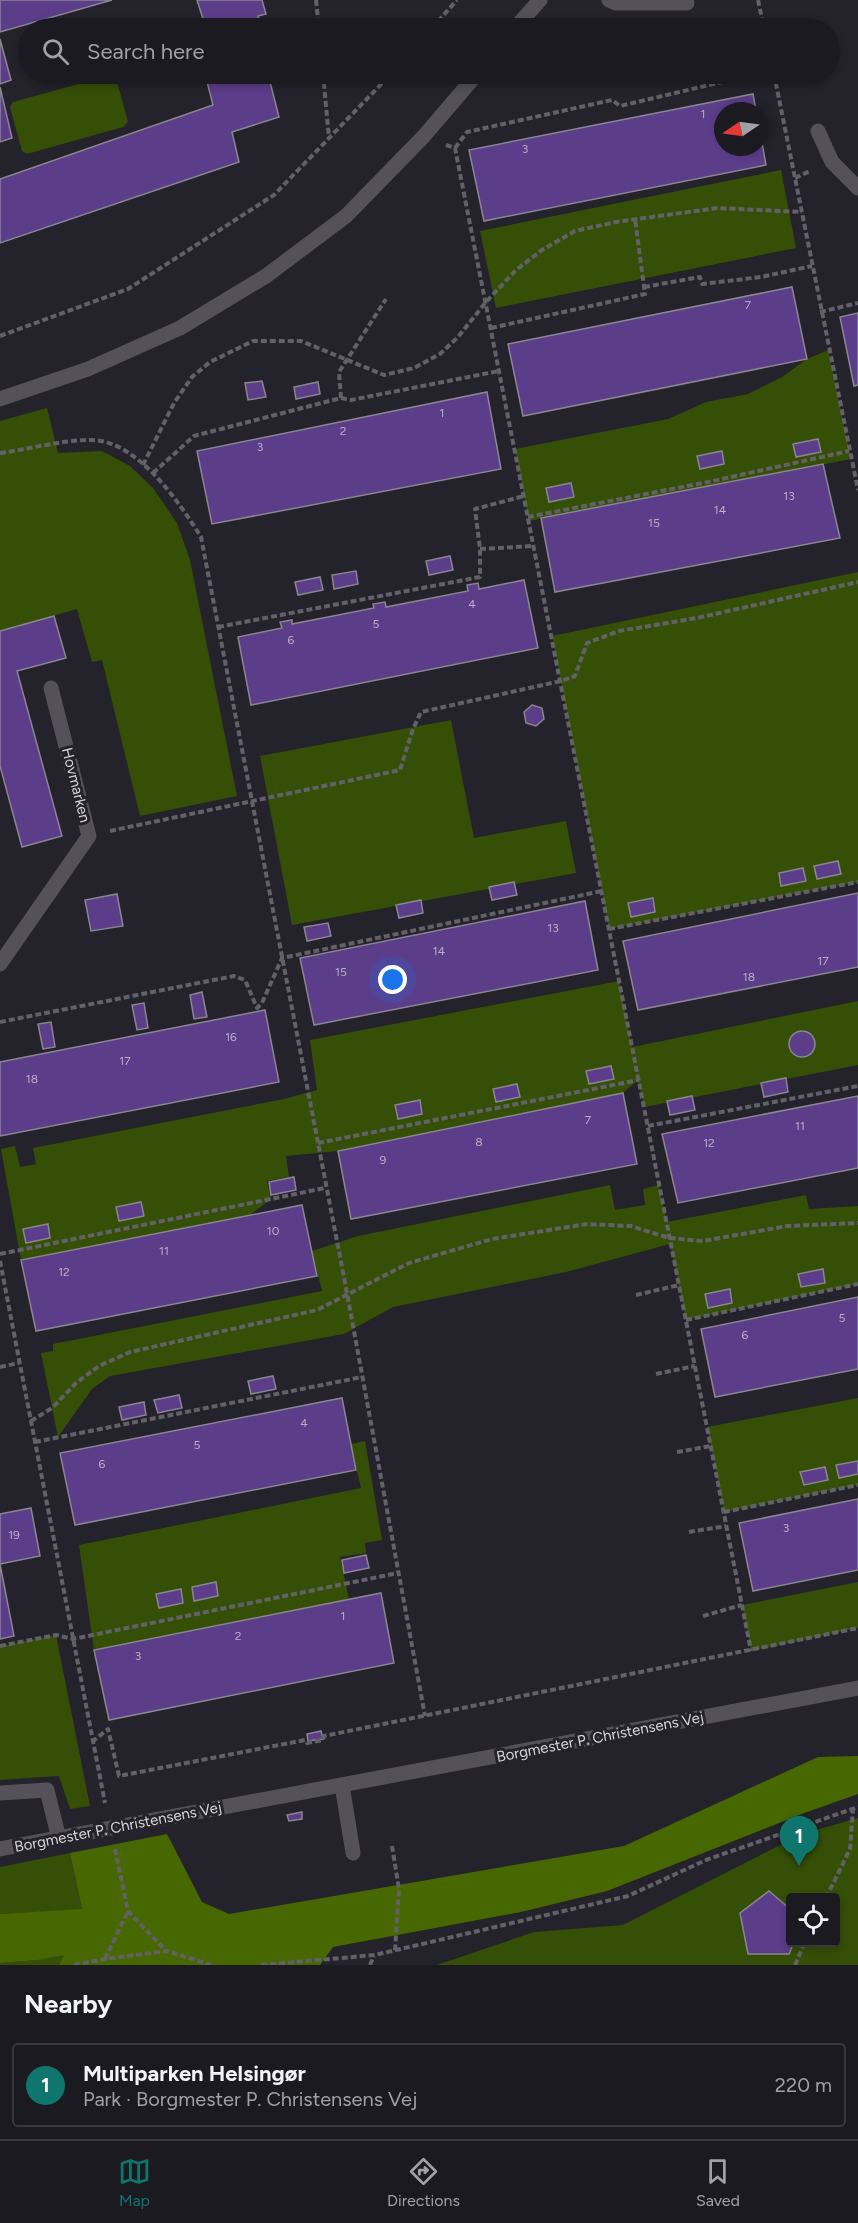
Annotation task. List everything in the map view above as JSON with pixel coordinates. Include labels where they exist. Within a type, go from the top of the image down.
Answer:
[{"type":"street","points":[[524,18],[540,0]]},
{"type":"street","points":[[609,0],[616,3],[687,3]]},
{"type":"street","points":[[0,399],[88,369],[170,332],[266,276],[346,216],[424,136],[468,84]]},
{"type":"street","points":[[818,131],[832,162],[858,188]]},
{"type":"street","name":"Hovmarken","points":[[0,964],[88,836],[51,688]]},
{"type":"street","name":"Borgmester P. Christensens Vej","points":[[0,1849],[858,1688]]},
{"type":"street","points":[[342,1785],[353,1853]]},
{"type":"street","points":[[0,1793],[47,1790],[59,1839]]},
{"type":"path","points":[[316,0],[318,18]]},
{"type":"path","points":[[441,18],[457,0]]},
{"type":"path","points":[[758,0],[762,18]]},
{"type":"path","points":[[324,84],[329,138]]},
{"type":"path","points":[[0,336],[128,289],[274,195],[381,84]]},
{"type":"path","points":[[714,84],[620,106],[612,100],[467,132],[455,148],[751,1651]]},
{"type":"path","points":[[776,84],[820,312],[858,490]]},
{"type":"path","points":[[424,136],[455,148]]},
{"type":"path","points":[[142,465],[174,403],[192,377],[210,362],[253,341],[301,341],[384,375],[414,368],[440,354],[458,337],[516,270],[550,245],[575,231],[635,219],[717,208],[802,212]]},
{"type":"path","points":[[491,328],[645,294],[635,219]]},
{"type":"path","points":[[644,287],[700,277],[702,284],[761,277],[812,266]]},
{"type":"path","points":[[341,398],[339,372],[386,299]]},
{"type":"path","points":[[820,312],[858,303]]},
{"type":"path","points":[[153,473],[194,436],[341,398],[351,400],[499,371]]},
{"type":"path","points":[[0,453],[93,440],[121,448],[153,473],[181,504],[201,537],[347,1293],[425,1716]]},
{"type":"path","points":[[528,517],[713,481],[849,451]]},
{"type":"path","points":[[218,627],[480,577],[480,549],[475,509],[524,496]]},
{"type":"path","points":[[480,549],[534,546]]},
{"type":"path","points":[[88,836],[400,770],[421,712],[575,676],[587,643],[619,632],[697,618],[858,582]]},
{"type":"path","points":[[609,929],[858,882]]},
{"type":"path","points":[[282,958],[602,891]]},
{"type":"path","points":[[0,1022],[234,976],[246,980],[257,1008],[262,1003],[282,958]]},
{"type":"path","points":[[318,1143],[639,1080]]},
{"type":"path","points":[[648,1126],[858,1086]]},
{"type":"path","points":[[0,1254],[325,1188]]},
{"type":"path","points":[[31,1421],[52,1408],[76,1383],[99,1366],[130,1352],[317,1310],[409,1263],[492,1239],[587,1224],[631,1226],[669,1238],[703,1241],[787,1226],[858,1223]]},
{"type":"path","points":[[0,1261],[105,1803]]},
{"type":"path","points":[[686,1320],[858,1284]]},
{"type":"path","points":[[636,1295],[679,1285]]},
{"type":"path","points":[[0,1367],[19,1363]]},
{"type":"path","points":[[656,1374],[695,1366]]},
{"type":"path","points":[[35,1442],[362,1377]]},
{"type":"path","points":[[677,1452],[711,1446]]},
{"type":"path","points":[[724,1512],[858,1485]]},
{"type":"path","points":[[689,1532],[726,1526]]},
{"type":"path","points":[[0,1646],[56,1635],[73,1639],[398,1573]]},
{"type":"path","points":[[703,1616],[742,1605]]},
{"type":"path","points":[[92,1742],[108,1729],[119,1776],[306,1740],[307,1743],[323,1740],[324,1736],[858,1628]]},
{"type":"path","points":[[261,1965],[375,1955],[628,1896],[706,1860],[856,1808],[850,1849],[828,1893]]},
{"type":"path","points":[[392,1846],[399,1889],[394,1951]]},
{"type":"path","points":[[115,1848],[128,1911],[167,1952]]},
{"type":"path","points":[[105,1959],[128,1911]]},
{"type":"path","points":[[795,1965],[803,1947]]},
{"type":"path","points":[[74,1965],[167,1952],[211,1965]]},
{"type":"path","points":[[369,1965],[375,1955]]},
{"type":"green space","points":[[78,84],[118,84],[128,122],[123,127],[27,154],[22,151],[10,107],[13,102]]},
{"type":"green space","points":[[781,170],[796,248],[496,308],[480,231]]},
{"type":"green space","points":[[828,350],[851,459],[529,521],[515,449],[668,419],[706,402],[748,394],[782,377],[807,359]]},
{"type":"green space","points":[[47,408],[58,453],[102,451],[130,466],[153,488],[177,523],[190,560],[237,796],[140,816],[102,660],[92,662],[77,609],[0,631],[0,421]]},
{"type":"green space","points":[[858,572],[858,882],[609,929],[552,636]]},
{"type":"green space","points":[[451,720],[474,838],[566,821],[576,873],[292,925],[260,756]]},
{"type":"green space","points":[[619,981],[632,1047],[858,1001],[858,1065],[644,1107],[638,1080],[623,1093],[338,1151],[286,1156],[289,1177],[267,1181],[271,1199],[250,1215],[21,1260],[1,1149],[15,1146],[20,1167],[36,1164],[33,1148],[284,1099],[317,1090],[310,1040]]},
{"type":"green space","points":[[610,1185],[615,1210],[645,1205],[643,1189],[659,1185],[667,1222],[806,1195],[809,1209],[858,1206],[858,1284],[686,1320],[670,1244],[566,1272],[393,1307],[344,1334],[110,1376],[92,1389],[58,1437],[41,1353],[53,1351],[53,1344],[322,1291],[312,1251],[358,1236]]},
{"type":"green space","points":[[858,1398],[858,1485],[724,1512],[707,1427]]},
{"type":"green space","points":[[365,1441],[382,1540],[365,1543],[366,1553],[340,1557],[349,1599],[94,1650],[79,1545],[361,1488],[351,1444]]},
{"type":"green space","points":[[858,1582],[858,1628],[751,1651],[742,1605]]},
{"type":"green space","points":[[56,1635],[90,1806],[70,1809],[59,1776],[0,1780],[0,1646]]},
{"type":"green space","points":[[858,1756],[858,1794],[607,1891],[521,1912],[333,1947],[320,1965],[59,1965],[64,1955],[0,1963],[0,1914],[82,1909],[70,1853],[167,1834],[202,1902],[229,1914],[624,1846],[818,1757]]},
{"type":"green space","points":[[858,1818],[858,1965],[437,1965],[534,1932],[623,1925],[802,1834]]},
{"type":"green space","points":[[70,1853],[82,1910],[0,1914],[0,1867]]},
{"type":"green space","points":[[65,1954],[59,1965],[0,1965],[0,1963],[37,1960]]},
{"type":"building","points":[[0,0],[112,0],[49,18],[18,18],[18,27],[0,32]]},
{"type":"building","points":[[197,0],[262,0],[266,14],[258,16],[258,18],[203,18]]},
{"type":"building","points":[[0,39],[11,80],[0,84]]},
{"type":"building","points":[[208,84],[271,84],[279,117],[232,132],[239,162],[0,243],[0,179],[213,105]]},
{"type":"building","points":[[0,87],[12,138],[0,142]]},
{"type":"building","points":[[753,94],[754,102],[714,102],[714,156],[764,156],[766,165],[484,221],[469,150]]},
{"type":"building","points":[[792,287],[807,359],[523,416],[508,344]]},
{"type":"building","points":[[858,313],[858,385],[854,386],[840,317]]},
{"type":"building","points":[[262,381],[266,397],[248,400],[245,383]]},
{"type":"building","points":[[318,382],[320,394],[296,399],[294,387]]},
{"type":"building","points":[[487,392],[501,469],[212,524],[197,451]]},
{"type":"building","points":[[818,439],[821,452],[796,457],[793,444]]},
{"type":"building","points":[[722,451],[724,464],[700,469],[697,456]]},
{"type":"building","points":[[823,464],[840,538],[555,592],[541,518]]},
{"type":"building","points":[[571,483],[574,497],[549,502],[546,488]]},
{"type":"building","points":[[450,556],[453,570],[429,575],[426,561]]},
{"type":"building","points":[[356,571],[358,584],[334,589],[332,575]]},
{"type":"building","points":[[320,577],[323,590],[298,595],[295,582]]},
{"type":"building","points":[[524,580],[538,648],[251,705],[238,637],[282,628],[280,622],[292,620],[292,624],[374,608],[373,604],[385,602],[386,607],[468,591],[467,585],[478,583],[479,589]]},
{"type":"building","points":[[54,616],[66,658],[17,671],[62,836],[22,847],[0,766],[0,631]]},
{"type":"building","points":[[532,705],[542,708],[544,719],[536,726],[526,723],[524,712]]},
{"type":"building","points":[[838,861],[841,874],[817,879],[814,866]]},
{"type":"building","points":[[803,868],[806,881],[781,886],[779,873]]},
{"type":"building","points":[[514,882],[517,895],[492,900],[489,887]]},
{"type":"building","points":[[858,893],[858,967],[638,1010],[623,941]]},
{"type":"building","points":[[117,894],[123,926],[91,931],[85,900]]},
{"type":"building","points":[[653,898],[655,912],[631,917],[628,903]]},
{"type":"building","points":[[421,900],[423,913],[399,918],[396,905]]},
{"type":"building","points":[[585,901],[598,970],[314,1025],[300,958]]},
{"type":"building","points":[[328,923],[331,936],[307,941],[304,927]]},
{"type":"building","points":[[202,992],[207,1017],[194,1019],[190,995]]},
{"type":"building","points":[[144,1003],[148,1028],[137,1030],[132,1005]]},
{"type":"building","points":[[265,1010],[279,1082],[0,1136],[0,1062]]},
{"type":"building","points":[[51,1022],[55,1047],[43,1049],[38,1024]]},
{"type":"building","points":[[802,1031],[811,1035],[815,1044],[811,1053],[802,1057],[793,1053],[789,1044],[793,1035]]},
{"type":"building","points":[[611,1066],[614,1079],[589,1084],[586,1071]]},
{"type":"building","points":[[786,1078],[788,1092],[764,1097],[761,1083]]},
{"type":"building","points":[[517,1084],[520,1097],[496,1102],[493,1089]]},
{"type":"building","points":[[623,1093],[637,1164],[351,1219],[338,1151]]},
{"type":"building","points":[[692,1096],[695,1110],[670,1115],[667,1101]]},
{"type":"building","points":[[858,1096],[858,1168],[678,1203],[662,1134]]},
{"type":"building","points":[[420,1100],[422,1114],[398,1119],[395,1105]]},
{"type":"building","points":[[294,1177],[296,1190],[271,1195],[269,1182]]},
{"type":"building","points":[[141,1202],[144,1216],[119,1221],[116,1207]]},
{"type":"building","points":[[302,1205],[317,1276],[36,1331],[21,1260]]},
{"type":"building","points":[[48,1224],[50,1238],[26,1243],[23,1229]]},
{"type":"building","points":[[823,1269],[825,1283],[801,1287],[798,1274]]},
{"type":"building","points":[[730,1289],[732,1303],[708,1308],[705,1294]]},
{"type":"building","points":[[858,1297],[858,1369],[715,1397],[701,1329]]},
{"type":"building","points":[[273,1376],[276,1389],[251,1394],[248,1381]]},
{"type":"building","points":[[179,1395],[182,1408],[158,1413],[154,1400]]},
{"type":"building","points":[[342,1398],[356,1470],[75,1525],[60,1453]]},
{"type":"building","points":[[144,1402],[146,1415],[122,1420],[119,1407]]},
{"type":"building","points":[[858,1461],[858,1474],[839,1478],[836,1465]]},
{"type":"building","points":[[825,1467],[828,1480],[804,1485],[800,1472]]},
{"type":"building","points":[[858,1499],[858,1570],[753,1591],[739,1523]]},
{"type":"building","points":[[31,1508],[40,1556],[0,1564],[0,1514]]},
{"type":"building","points":[[366,1555],[369,1568],[344,1573],[342,1560]]},
{"type":"building","points":[[0,1564],[14,1636],[0,1639]]},
{"type":"building","points":[[216,1582],[218,1596],[194,1601],[192,1587]]},
{"type":"building","points":[[181,1589],[183,1603],[159,1608],[156,1594]]},
{"type":"building","points":[[381,1593],[394,1663],[109,1720],[94,1650]]},
{"type":"building","points":[[321,1731],[323,1739],[308,1741],[307,1734]]},
{"type":"building","points":[[302,1812],[302,1819],[289,1821],[287,1815]]},
{"type":"building","points":[[769,1891],[786,1906],[786,1947],[792,1947],[789,1954],[748,1954],[740,1913]]},
{"type":"place","name":"Multiparken Helsingør","points":[[799,1866]]}]
